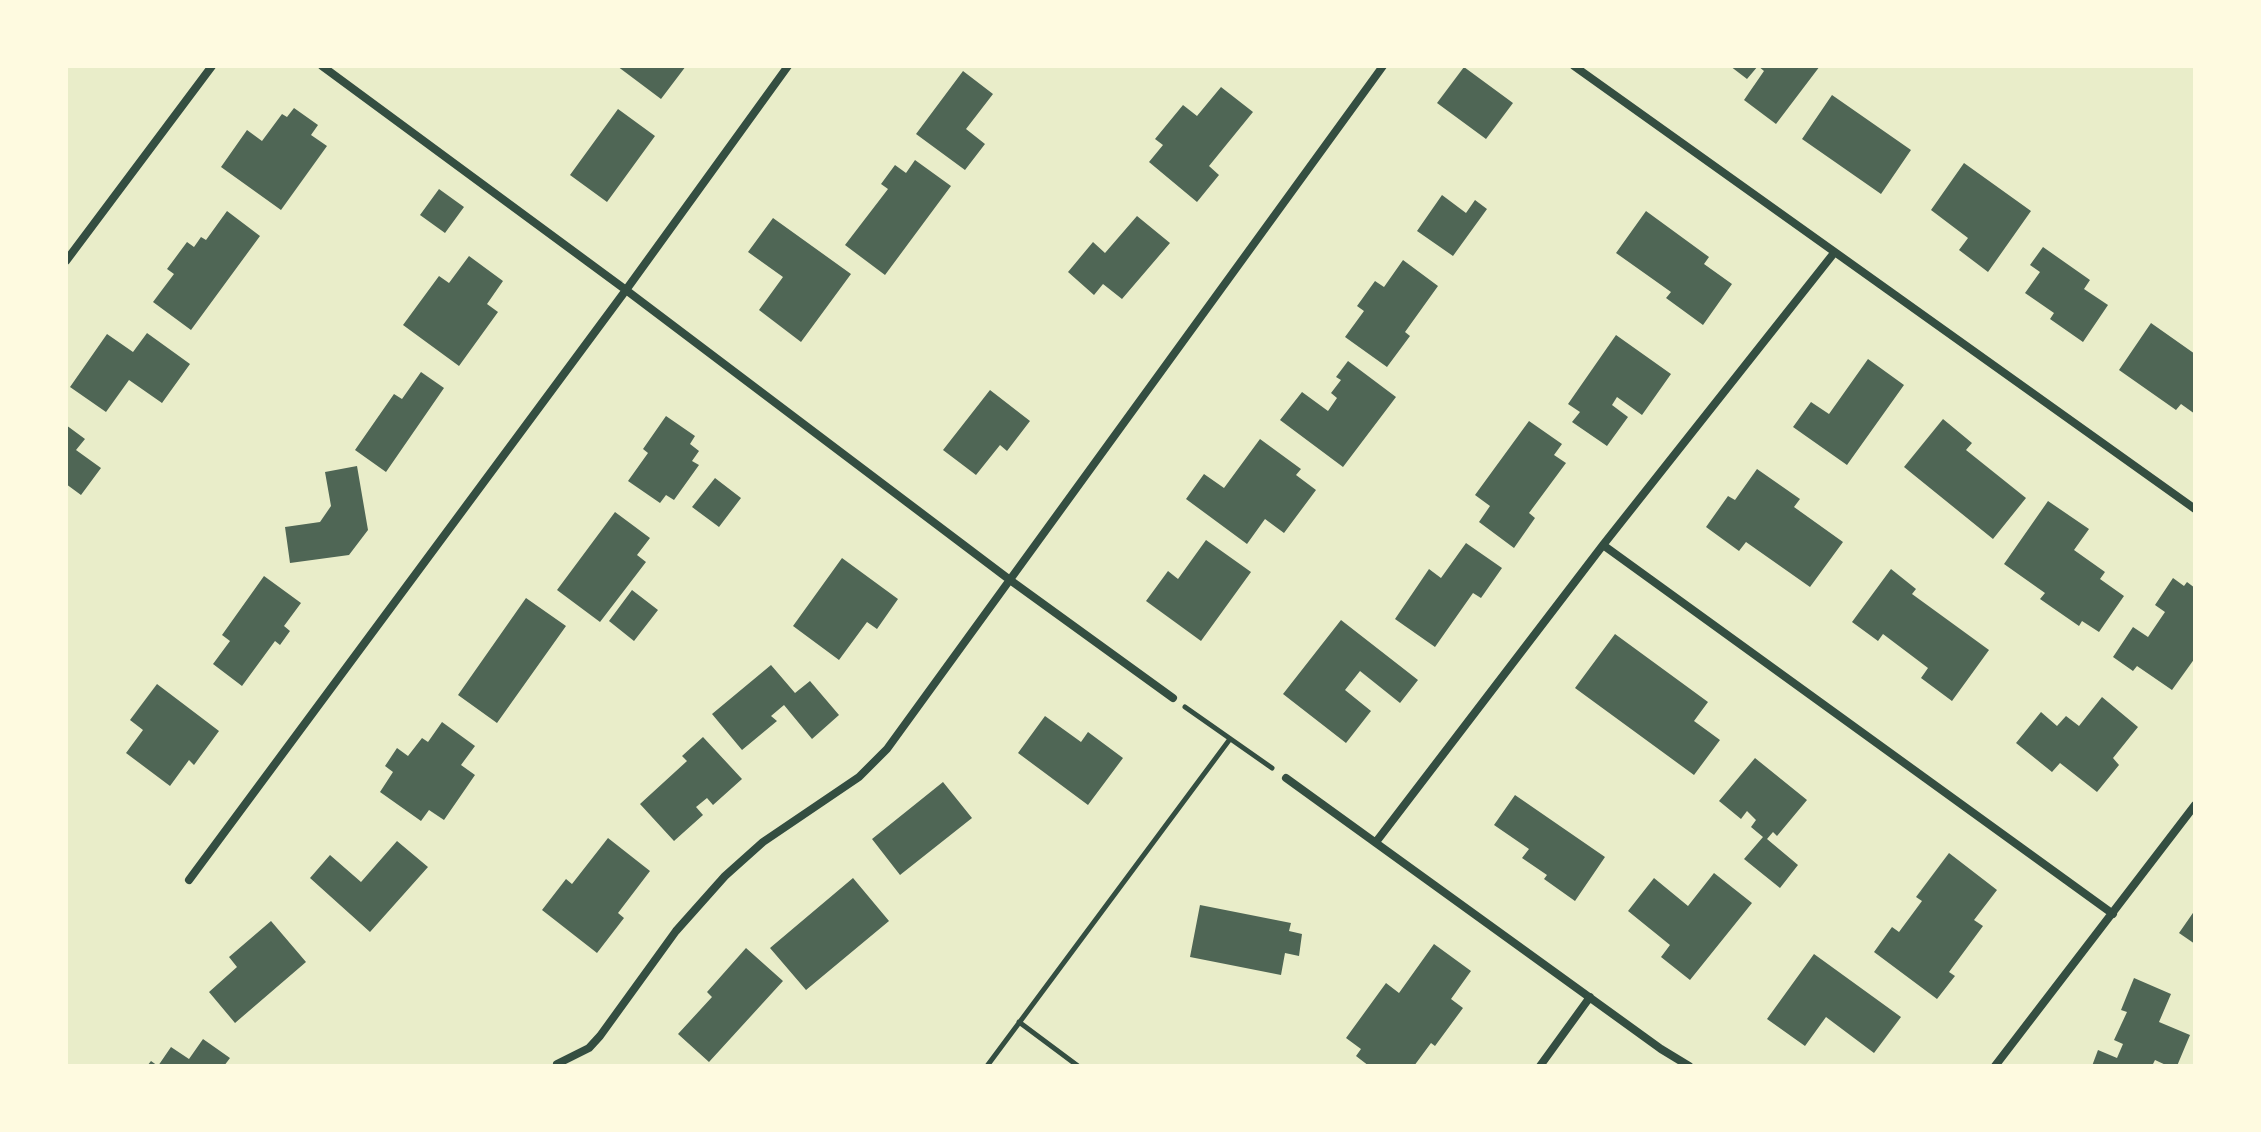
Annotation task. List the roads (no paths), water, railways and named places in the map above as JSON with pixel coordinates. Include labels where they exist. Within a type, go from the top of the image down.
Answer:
[{"type":"street","points":[[66,261],[212,66]]},
{"type":"street","points":[[322,66],[626,290],[1010,580],[1173,698]]},
{"type":"street","points":[[189,880],[788,66]]},
{"type":"street","points":[[557,1064],[589,1048],[600,1036],[676,931],[725,876],[763,842],[859,777],[898,735],[1383,66]]},
{"type":"street","points":[[1574,66],[2195,509]]},
{"type":"street","points":[[1376,842],[1603,545],[1834,253]]},
{"type":"street","points":[[1603,545],[2113,914]]},
{"type":"street","points":[[1286,778],[1661,1049],[1689,1066]]},
{"type":"street","points":[[1995,1066],[2195,805]]},
{"type":"street","points":[[1540,1066],[1590,997]]}]
